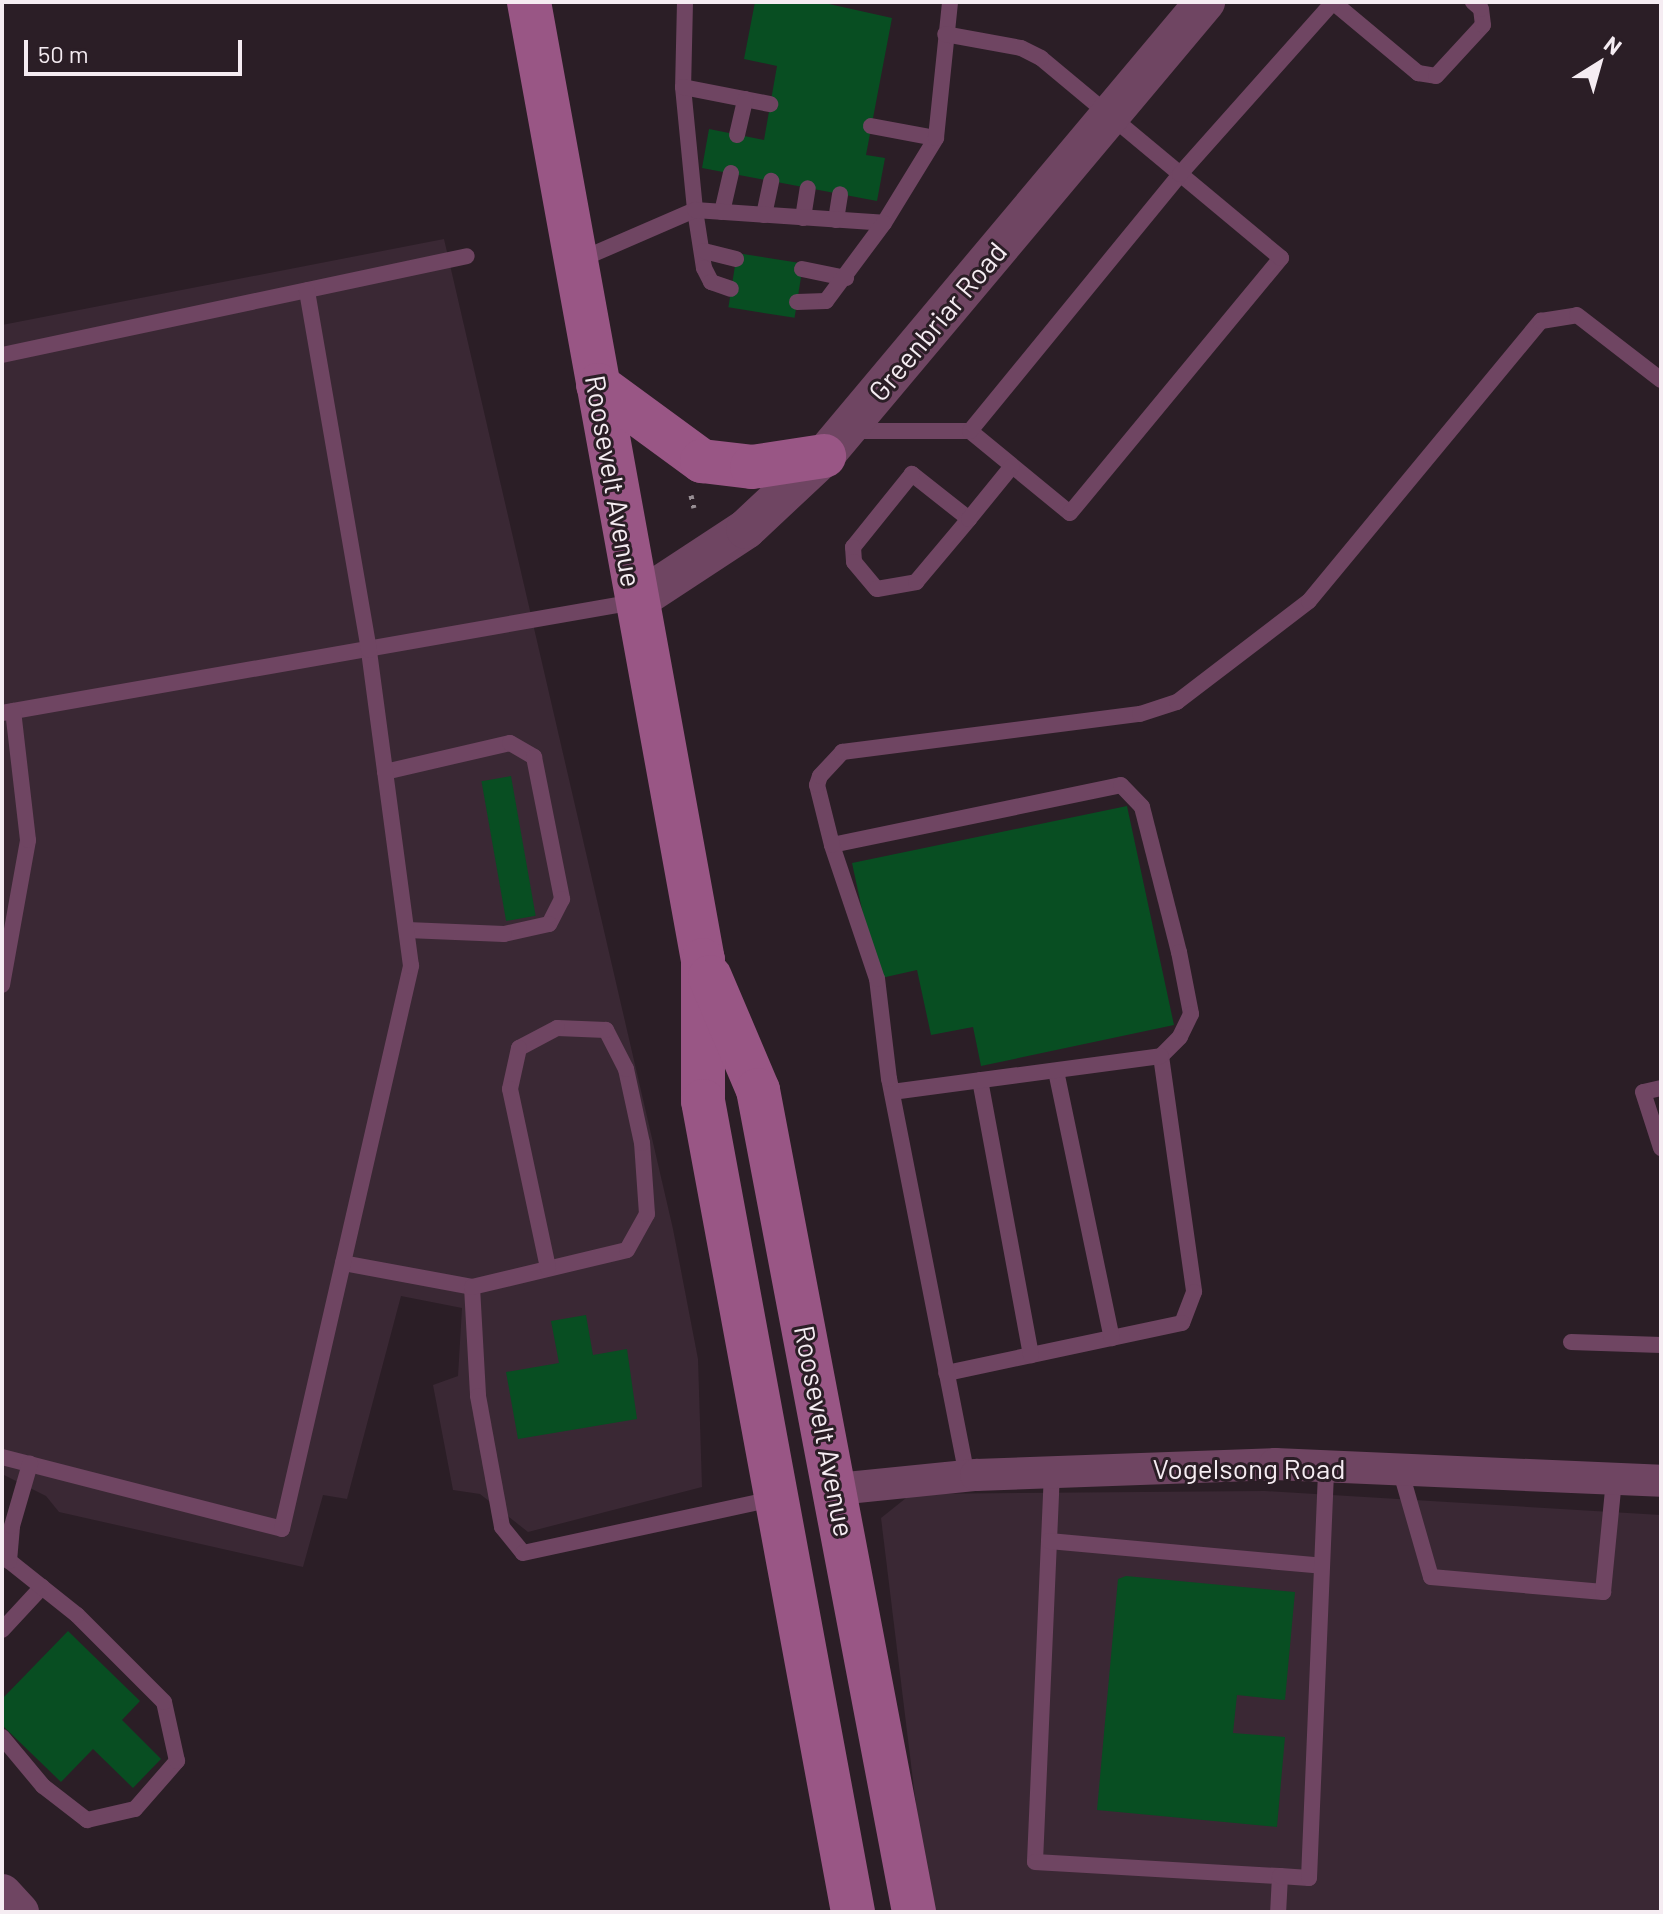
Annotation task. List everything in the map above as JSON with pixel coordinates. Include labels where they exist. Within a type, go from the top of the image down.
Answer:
[{"type":"main road","name":"Roosevelt Avenue","points":[[529,2],[635,602],[703,960],[703,1101],[853,1912]]},
{"type":"main road","points":[[598,385],[702,461],[752,467],[835,443]]},
{"type":"main road","name":"Roosevelt Avenue","points":[[703,960],[758,1090],[837,1489],[914,1912]]},
{"type":"main road","points":[[713,1157],[747,1215],[797,1454],[817,1488],[837,1489]]},
{"type":"street","name":"Greenbriar Road","points":[[635,602],[746,529],[835,443],[1205,2]]},
{"type":"street","name":"Vogelsong Road","points":[[837,1489],[967,1476],[1052,1472],[1326,1466],[1661,1481]]},
{"type":"street","points":[[2,1894],[19,1912]]},
{"type":"lane","points":[[685,2],[683,87],[695,210],[711,282],[731,289]]},
{"type":"lane","points":[[797,302],[826,301],[846,278],[936,138],[950,2]]},
{"type":"lane","points":[[970,431],[1180,174],[1333,2],[1418,73],[1436,76],[1483,25],[1481,9],[1473,2]]},
{"type":"lane","points":[[835,443],[970,431],[1070,513],[1281,258],[1041,58],[1021,48],[945,34]]},
{"type":"lane","points":[[683,87],[770,104]]},
{"type":"lane","points":[[737,135],[745,99]]},
{"type":"lane","points":[[871,126],[936,138]]},
{"type":"lane","points":[[722,212],[731,173]]},
{"type":"lane","points":[[764,215],[771,181]]},
{"type":"lane","points":[[803,218],[808,188]]},
{"type":"lane","points":[[836,220],[840,194]]},
{"type":"lane","points":[[576,262],[695,210],[884,223]]},
{"type":"lane","points":[[704,251],[736,259]]},
{"type":"lane","points":[[2,355],[467,256]]},
{"type":"lane","points":[[802,269],[846,278]]},
{"type":"lane","points":[[2,1457],[282,1529],[411,966],[369,650],[307,290]]},
{"type":"lane","points":[[967,1476],[892,1092],[877,979],[832,845],[817,785],[842,752],[1140,714],[1177,702],[1309,601],[1541,321],[1577,315],[1661,380]]},
{"type":"lane","points":[[969,519],[912,474],[853,547],[854,562],[877,589],[916,582],[969,519],[1012,466]]},
{"type":"lane","points":[[2,985],[28,840],[8,712],[635,602]]},
{"type":"lane","points":[[385,772],[510,743],[534,757],[562,899],[549,924],[504,934],[407,930]]},
{"type":"lane","points":[[832,845],[1121,785],[1142,807],[1191,1014],[1180,1037],[1161,1056],[892,1092]]},
{"type":"lane","points":[[343,1263],[472,1287],[627,1250],[647,1214],[642,1143],[626,1069],[606,1030],[557,1028],[519,1048],[510,1089],[548,1268]]},
{"type":"lane","points":[[946,1373],[1182,1323],[1194,1292],[1161,1056]]},
{"type":"lane","points":[[1056,1071],[1112,1338]]},
{"type":"lane","points":[[980,1080],[1031,1355]]},
{"type":"lane","points":[[1661,1088],[1643,1092],[1661,1148]]},
{"type":"lane","points":[[472,1287],[478,1396],[499,1512],[502,1527],[523,1553],[778,1498]]},
{"type":"lane","points":[[1571,1342],[1661,1345]]},
{"type":"lane","points":[[2,1737],[43,1786],[87,1820],[135,1809],[177,1761],[164,1702],[42,1587],[9,1561],[7,1528],[30,1464]]},
{"type":"lane","points":[[1052,1472],[1035,1862],[1309,1878],[1326,1466]]},
{"type":"lane","points":[[1400,1469],[1431,1577],[1603,1592],[1614,1479]]},
{"type":"lane","points":[[1049,1541],[1322,1566]]},
{"type":"lane","points":[[2,1630],[42,1587]]},
{"type":"lane","points":[[1278,1912],[1280,1876]]},
{"type":"shaded area","points":[[444,239],[673,1229],[698,1359],[702,1487],[528,1532],[480,1494],[453,1490],[433,1385],[458,1376],[462,1308],[401,1296],[347,1499],[323,1495],[303,1567],[59,1512],[46,1496],[2,1474],[2,325]]},
{"type":"shaded area","points":[[1265,1491],[1661,1515],[1661,1912],[929,1912],[881,1518],[911,1494]]},
{"type":"building","points":[[755,2],[820,2],[892,18],[866,155],[885,158],[877,201],[702,168],[709,129],[764,140],[777,66],[744,59]]},
{"type":"building","points":[[737,253],[803,263],[795,318],[728,307]]},
{"type":"building","points":[[511,776],[536,916],[506,921],[481,781]]},
{"type":"building","points":[[1127,806],[1174,1025],[981,1066],[973,1027],[931,1035],[917,970],[877,979],[852,863]]},
{"type":"building","points":[[586,1315],[593,1355],[627,1349],[637,1419],[518,1439],[506,1372],[559,1363],[551,1321]]},
{"type":"building","points":[[1126,1576],[1295,1592],[1285,1700],[1237,1695],[1233,1733],[1285,1737],[1277,1827],[1097,1810],[1118,1579]]},
{"type":"building","points":[[68,1631],[140,1701],[122,1720],[161,1759],[133,1788],[93,1749],[61,1782],[2,1725],[2,1699]]}]
